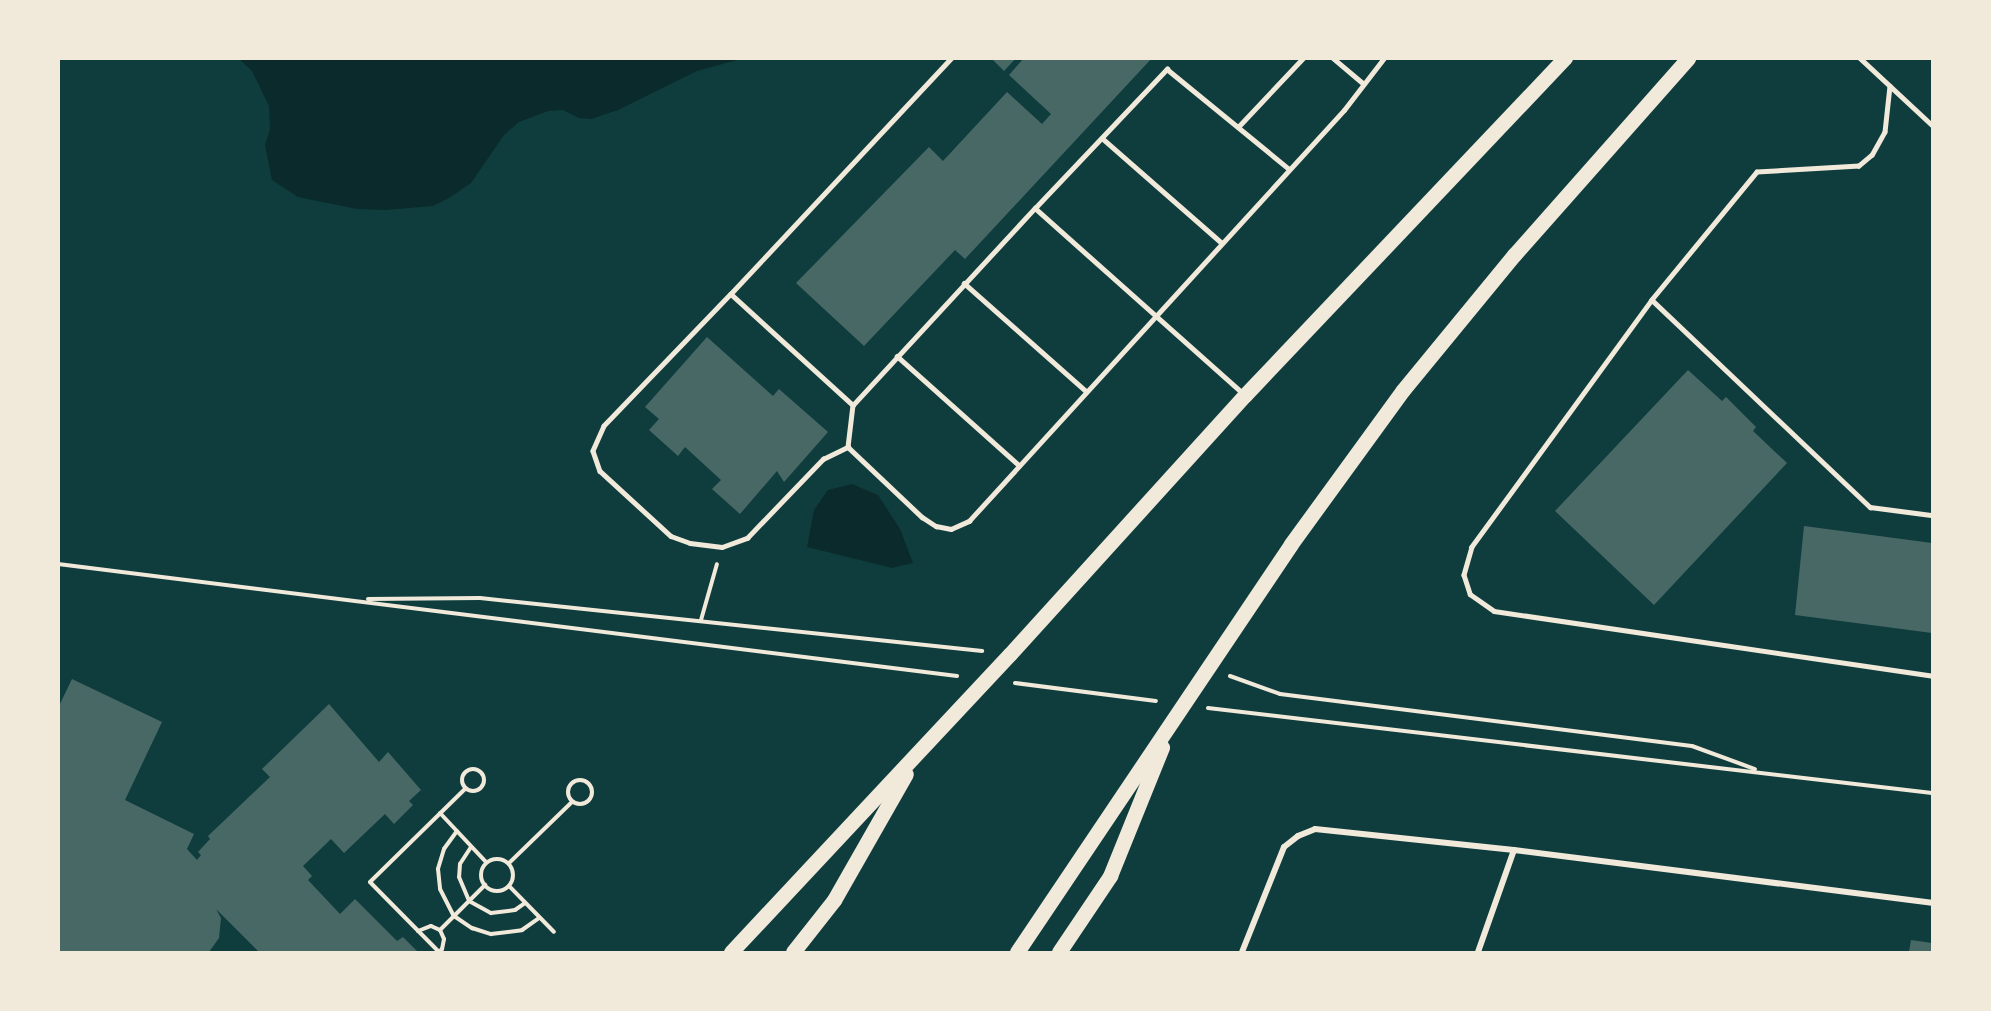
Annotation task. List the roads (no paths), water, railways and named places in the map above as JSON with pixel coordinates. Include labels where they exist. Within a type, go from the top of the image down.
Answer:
[{"type":"main road","points":[[731,952],[1010,654],[1245,395],[1565,58]]},
{"type":"main road","points":[[1017,952],[1208,667],[1403,390],[1514,255],[1688,58]]},
{"type":"main road","points":[[1059,952],[1110,876],[1175,716]]},
{"type":"main road","points":[[793,952],[834,900],[920,751]]},
{"type":"street","points":[[1242,952],[1284,847],[1298,836],[1315,830],[1514,850],[1932,903]]},
{"type":"street","points":[[1478,952],[1514,850]]},
{"type":"lane","points":[[848,447],[824,459],[747,538],[722,547],[690,543],[662,531],[600,471],[592,451],[604,426],[952,58]]},
{"type":"lane","points":[[1238,127],[1304,58]]},
{"type":"lane","points":[[1333,58],[1364,84]]},
{"type":"lane","points":[[848,447],[922,517],[945,529],[957,528],[969,521],[1289,169],[1384,58]]},
{"type":"lane","points":[[1860,58],[1932,125]]},
{"type":"lane","points":[[848,447],[853,405],[964,283],[1167,69],[1289,169]]},
{"type":"lane","points":[[1890,86],[1885,132],[1872,155],[1859,166],[1757,172],[1652,300],[1472,547],[1464,575],[1470,594],[1494,611],[1932,676]]},
{"type":"lane","points":[[1102,138],[1221,243]]},
{"type":"lane","points":[[1035,208],[1245,395]]},
{"type":"lane","points":[[964,283],[1086,391]]},
{"type":"lane","points":[[731,294],[853,405]]},
{"type":"lane","points":[[1652,300],[1870,507],[1932,515]]},
{"type":"lane","points":[[897,356],[1019,465]]},
{"type":"water","points":[[239,59],[741,59],[697,71],[618,110],[591,119],[579,118],[563,110],[548,111],[519,122],[504,135],[471,183],[449,198],[433,206],[385,210],[357,209],[298,197],[272,180],[265,145],[270,129],[269,106],[252,71]]},
{"type":"water","points":[[852,484],[878,495],[900,529],[913,563],[892,568],[807,547],[814,510],[828,490]]}]
